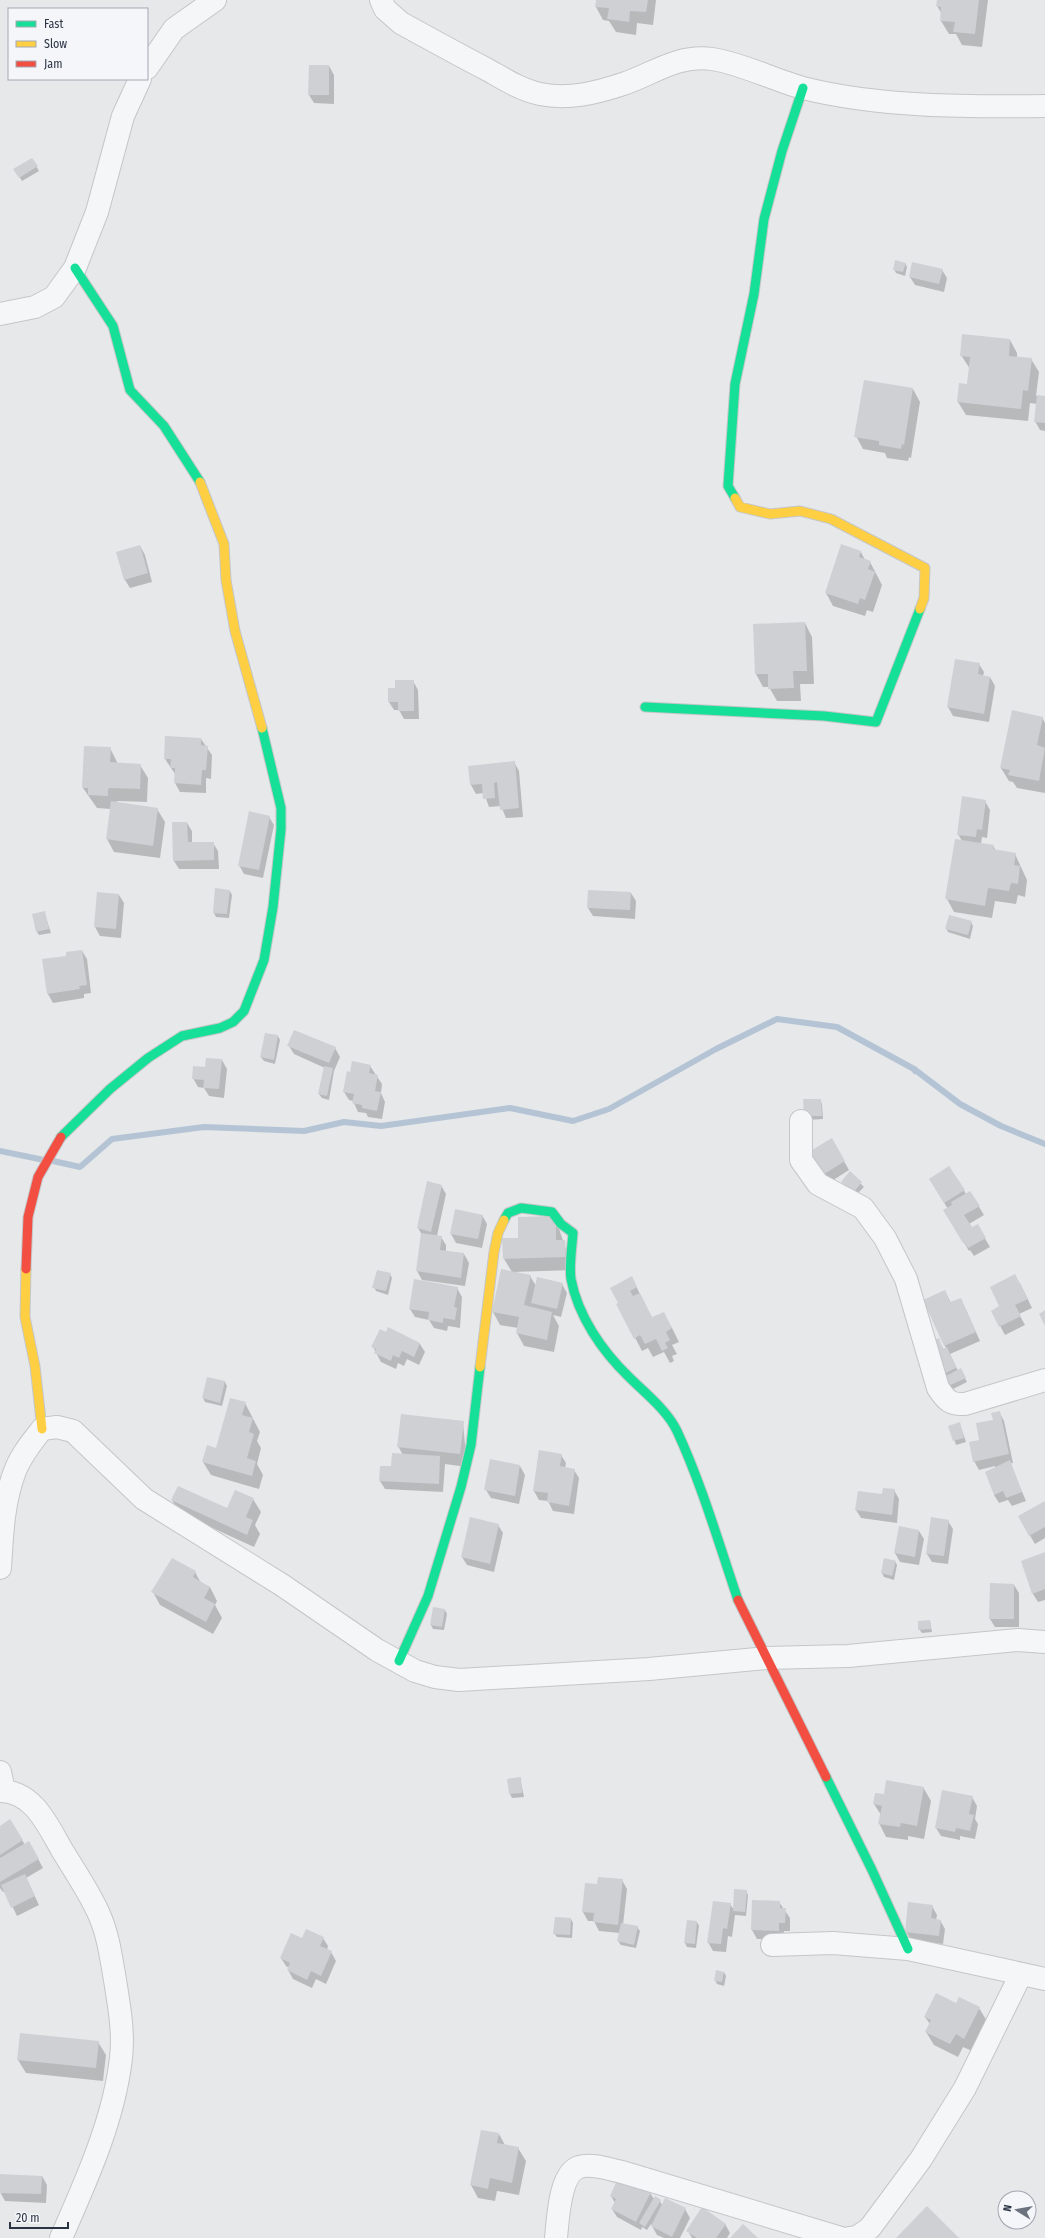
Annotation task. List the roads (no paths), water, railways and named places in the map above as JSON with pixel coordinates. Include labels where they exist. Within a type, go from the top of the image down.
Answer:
[{"type":"street","points":[[148,67],[174,29],[215,0]]},
{"type":"street","points":[[381,0],[385,9],[401,23],[519,86],[540,94],[567,96],[598,92],[629,82],[669,63],[692,58],[713,59],[803,88],[892,102],[1045,106]]},
{"type":"street","points":[[0,314],[35,307],[54,297],[75,268],[97,212],[123,116],[140,80]]},
{"type":"street","points":[[645,707],[824,716],[876,722],[924,598],[925,568],[876,544],[831,519],[800,511],[770,514],[740,507],[728,486],[735,384],[754,294],[764,219],[782,151],[803,88]]},
{"type":"street","points":[[0,1568],[1,1533],[15,1470],[27,1449],[42,1429],[35,1366],[25,1317],[28,1217],[38,1177],[62,1136],[110,1089],[148,1058],[182,1036],[220,1028],[232,1022],[244,1011],[264,960],[273,907],[281,829],[282,808],[273,766],[235,631],[226,580],[224,544],[214,514],[203,486],[164,426],[130,390],[113,326],[75,268]]},
{"type":"street","points":[[801,1121],[801,1160],[818,1184],[863,1208],[885,1238],[906,1279],[938,1388],[947,1402],[965,1404],[1045,1380]]},
{"type":"street","points":[[399,1660],[428,1596],[457,1501],[472,1445],[484,1328],[498,1233],[508,1213],[521,1208],[552,1212],[561,1224],[573,1233],[571,1277],[578,1305],[593,1332],[615,1364],[653,1400],[676,1430],[711,1520],[739,1603],[872,1870],[908,1949]]},
{"type":"street","points":[[42,1429],[57,1427],[72,1431],[144,1499],[282,1585],[377,1650],[399,1660],[415,1671],[435,1677],[459,1680],[648,1669],[766,1658],[848,1656],[1018,1640],[1045,1642]]},
{"type":"street","points":[[1,1784],[24,1796],[36,1808],[88,1891],[99,1914],[110,1951],[121,2016],[121,2057],[113,2100],[98,2150],[61,2238]]},
{"type":"street","points":[[772,1944],[833,1943],[908,1949],[1045,1979]]},
{"type":"street","points":[[850,2238],[857,2237],[870,2228],[921,2159],[965,2088],[1021,1974]]},
{"type":"street","points":[[556,2238],[561,2196],[566,2179],[578,2168],[593,2166],[622,2172],[841,2238]]},
{"type":"waterway","points":[[53,1161],[80,1167],[112,1139],[204,1127],[304,1131],[344,1122],[381,1126],[510,1108],[573,1121],[609,1109],[716,1049],[777,1019],[837,1027],[914,1069]]},
{"type":"waterway","points":[[915,1071],[914,1069],[960,1104],[1001,1126],[1045,1144]]},
{"type":"waterway","points":[[0,1151],[44,1160]]}]
